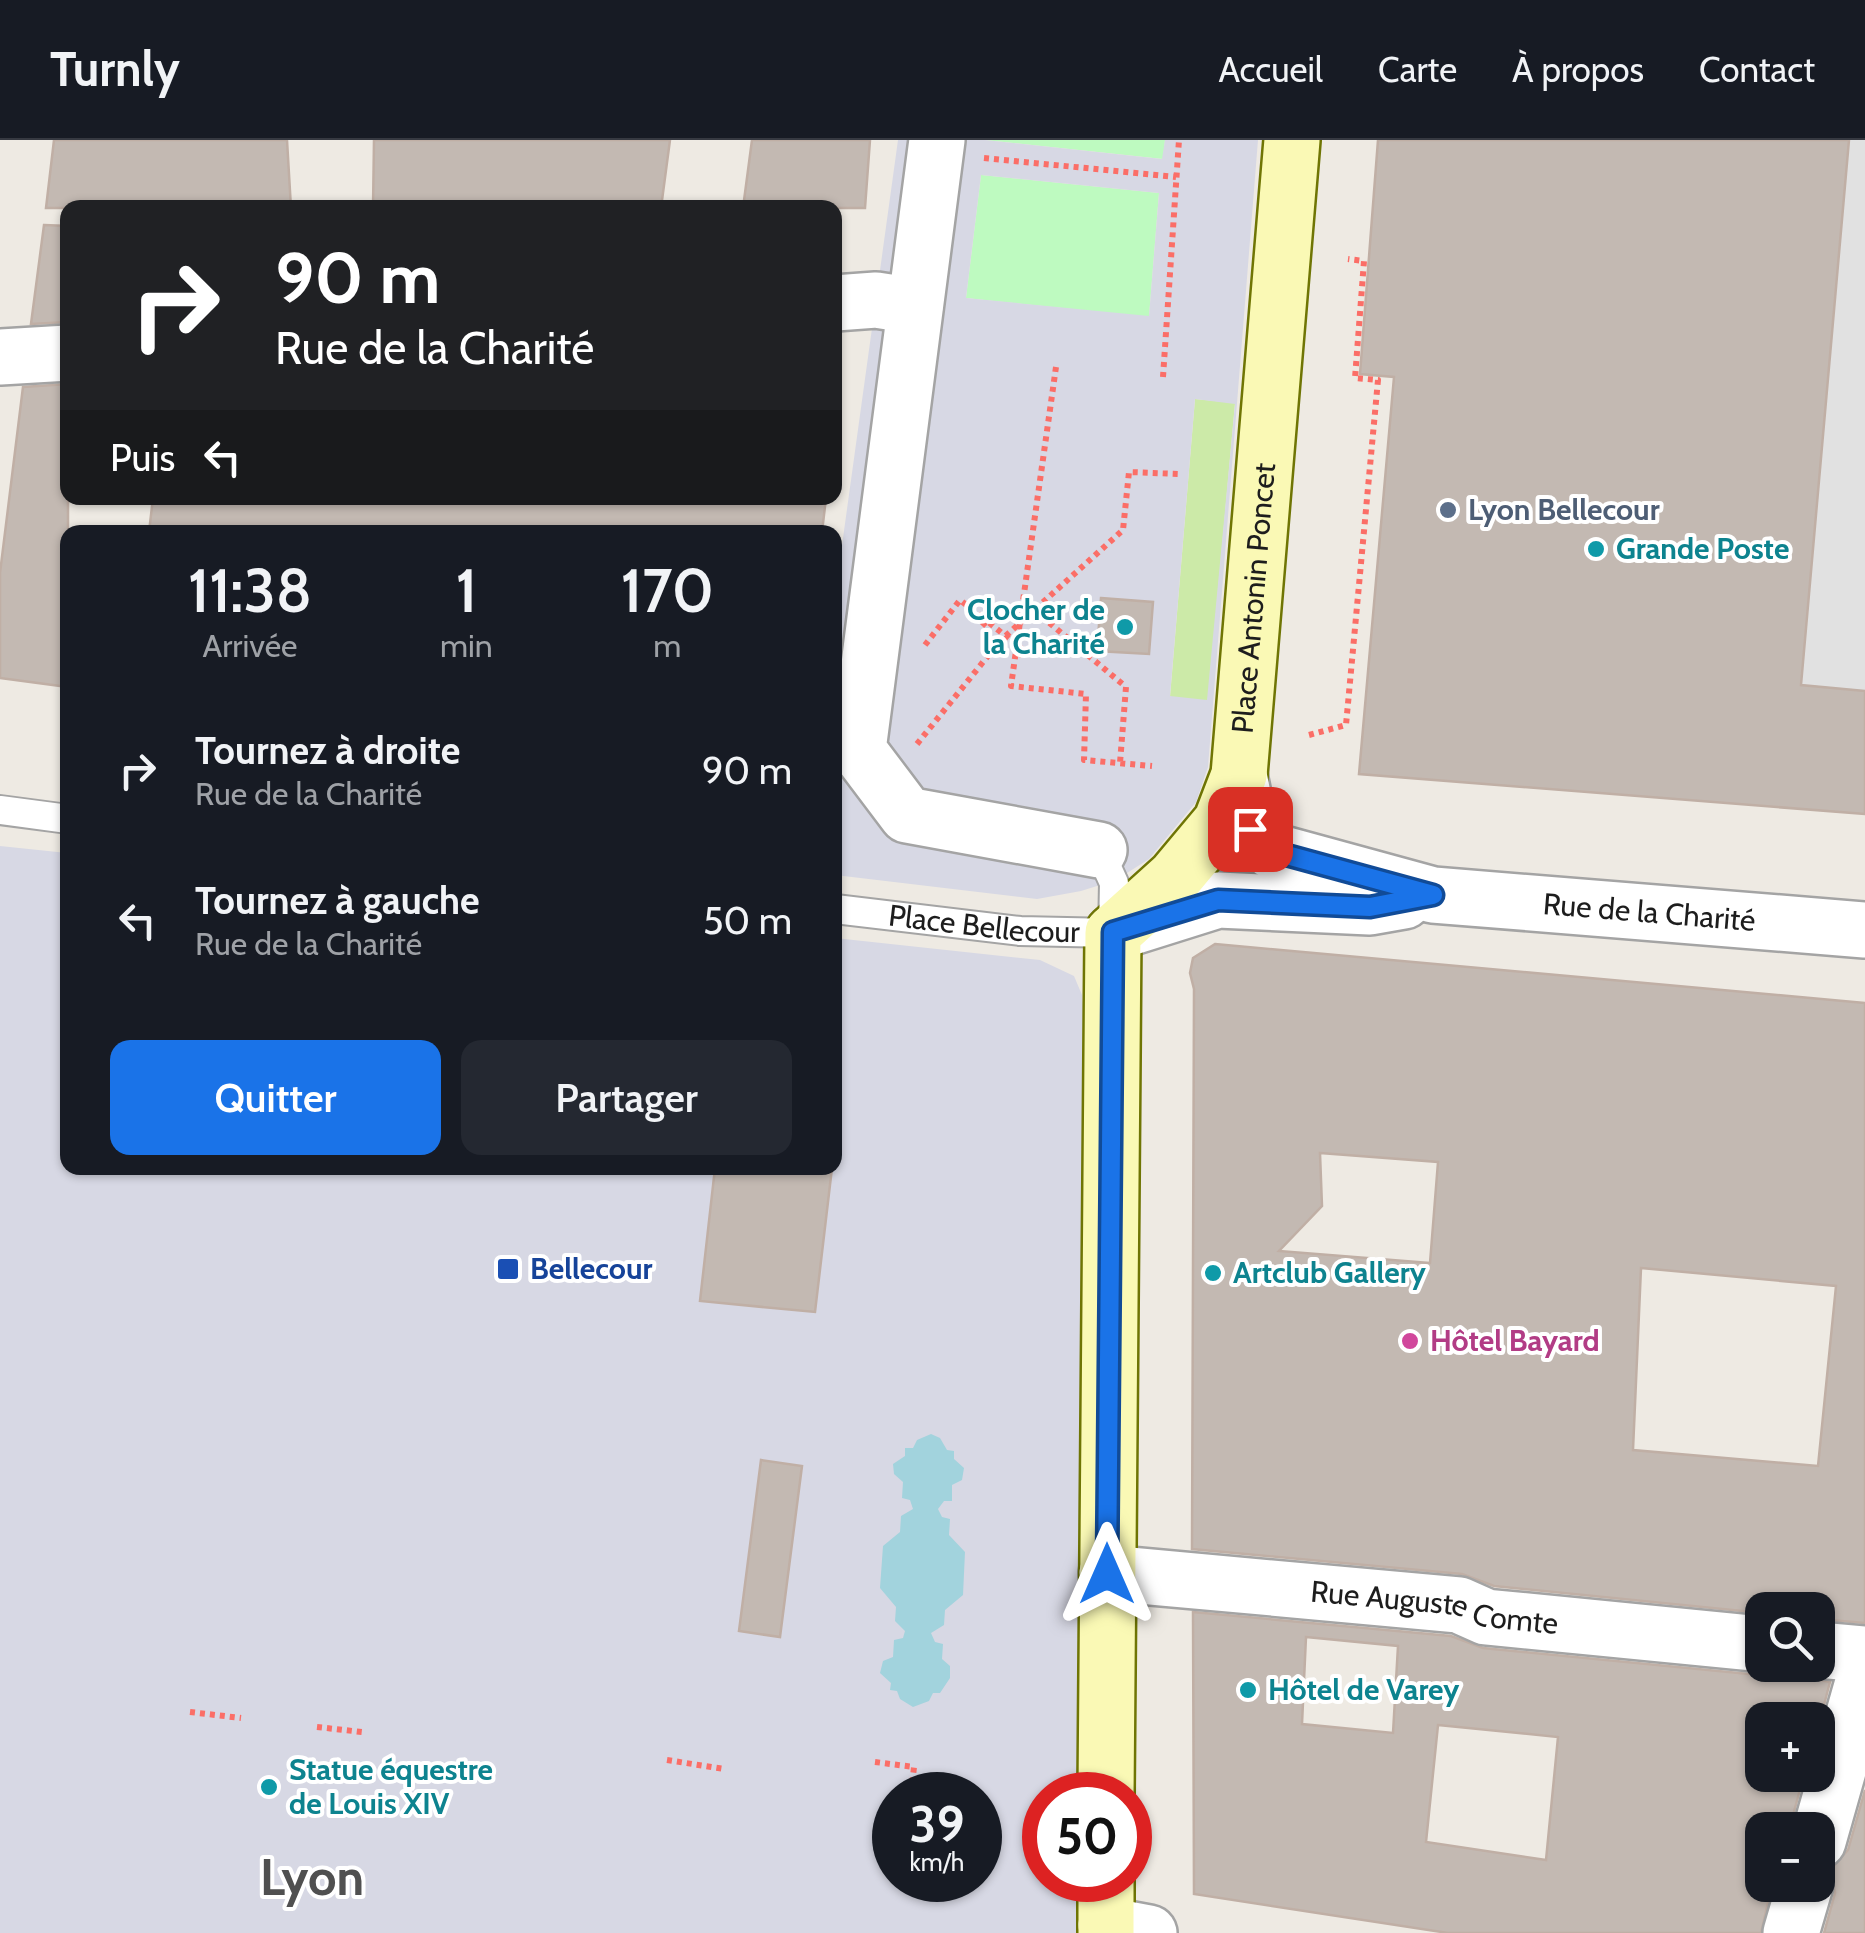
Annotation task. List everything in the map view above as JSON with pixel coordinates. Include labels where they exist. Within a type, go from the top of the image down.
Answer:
[{"type":"main road","name":"Place Antonin Poncet","points":[[1113,932],[1175,877],[1221,822],[1239,775],[1292,140]]},
{"type":"main road","name":"Place Bellecour","points":[[1106,1772],[1113,932]]},
{"type":"street","points":[[953,148],[916,306],[858,750],[907,814],[1099,850]]},
{"type":"street","points":[[842,302],[876,300],[916,306]]},
{"type":"street","points":[[0,357],[60,353]]},
{"type":"street","name":"Rue de la Charité","points":[[1239,775],[1250,829],[1272,851],[1433,895],[1865,930]]},
{"type":"street","name":"Rue de la Charité","points":[[1113,932],[1218,900],[1370,907],[1433,895]]},
{"type":"street","name":"Rue Auguste Comte","points":[[1107,1574],[1459,1606],[1486,1617],[1745,1642]]},
{"type":"street","points":[[1835,1651],[1865,1654]]},
{"type":"street","points":[[1826,1812],[1865,1675]]},
{"type":"street","points":[[1791,1933],[1800,1902]]},
{"type":"lane","points":[[0,810],[60,818]]},
{"type":"lane","points":[[1099,850],[1114,883],[1113,932]]},
{"type":"lane","name":"Place Bellecour","points":[[842,910],[1020,931],[1113,932]]},
{"type":"path","points":[[1163,377],[1178,140]]},
{"type":"path","points":[[953,148],[1176,176]]},
{"type":"path","points":[[1308,735],[1346,725],[1378,380],[1355,378],[1364,261],[1348,259]]},
{"type":"path","points":[[1056,367],[1011,686],[1086,694],[1084,760],[1152,766]]},
{"type":"path","points":[[913,749],[1006,636],[1123,530],[1129,472],[1178,474]]},
{"type":"path","points":[[923,647],[960,600],[1023,650],[1018,656]]},
{"type":"path","points":[[1034,610],[1126,688],[1120,763]]},
{"type":"path","points":[[190,1712],[241,1718]]},
{"type":"path","points":[[317,1727],[362,1732]]},
{"type":"path","points":[[667,1760],[724,1768]]},
{"type":"path","points":[[875,1762],[914,1767],[913,1772]]},
{"type":"green space","points":[[985,140],[1165,140],[1163,159]]},
{"type":"green space","points":[[981,175],[1159,193],[1149,317],[966,298]]},
{"type":"green space","points":[[1195,399],[1235,403],[1208,701],[1170,697]]},
{"type":"shaded area","points":[[898,140],[985,140],[1162,159],[1165,140],[1258,140],[1208,767],[1196,802],[1149,859],[1116,880],[1037,899],[842,876],[842,545]],"holes":[[[981,175],[1159,193],[1149,316],[966,298]],[[1195,399],[1235,404],[1207,700],[1170,696]],[[1153,602],[1149,654],[1098,651]]]},
{"type":"shaded area","points":[[1849,140],[1865,140],[1865,691],[1798,714]]},
{"type":"shaded area","points":[[0,846],[60,852],[60,1175],[842,1175],[842,939],[1040,960],[1074,976],[1082,995],[1084,1018],[1081,1772],[1022,1772],[1022,1902],[1080,1902],[1080,1933],[0,1933]]},
{"type":"water","points":[[931,1434],[940,1438],[947,1450],[954,1451],[954,1459],[964,1468],[962,1480],[952,1485],[952,1501],[944,1501],[938,1509],[942,1517],[950,1519],[949,1535],[965,1552],[963,1595],[945,1610],[944,1625],[931,1633],[935,1642],[943,1644],[942,1659],[950,1666],[950,1678],[940,1693],[933,1693],[929,1701],[913,1707],[900,1699],[897,1691],[890,1690],[891,1683],[880,1673],[883,1661],[893,1657],[894,1640],[903,1638],[905,1631],[895,1621],[896,1607],[880,1588],[883,1546],[900,1532],[901,1516],[913,1509],[910,1500],[902,1498],[903,1482],[894,1474],[893,1464],[905,1456],[905,1448],[913,1448],[917,1440]]},
{"type":"building","points":[[54,140],[287,140],[291,200],[60,200],[60,208],[46,208]]},
{"type":"building","points":[[374,140],[670,140],[662,200],[373,200]]},
{"type":"building","points":[[752,140],[870,140],[865,208],[842,208],[842,200],[744,200]]},
{"type":"building","name":"Grande Poste","points":[[1378,140],[1849,140],[1801,685],[1865,691],[1865,814],[1359,774],[1394,377],[1360,374]]},
{"type":"building","points":[[44,225],[60,226],[60,322],[31,324]]},
{"type":"building","points":[[60,385],[60,505],[68,505],[68,525],[60,525],[60,686],[0,678],[0,573],[23,387]]},
{"type":"building","points":[[152,505],[825,505],[823,525],[150,525]]},
{"type":"building","name":"Clocher de la Charité","points":[[1101,598],[1153,602],[1149,654],[1097,651]]},
{"type":"building","points":[[1215,944],[1865,1003],[1865,1623],[1835,1620],[1835,1592],[1745,1592],[1745,1611],[1494,1586],[1462,1574],[1192,1549],[1194,989],[1190,973],[1193,958]],"holes":[[[1320,1153],[1438,1162],[1430,1263],[1279,1251],[1322,1206]],[[1641,1268],[1836,1286],[1818,1466],[1633,1450]]]},
{"type":"building","points":[[714,1175],[831,1175],[815,1312],[700,1301]]},
{"type":"building","points":[[761,1460],[802,1466],[780,1637],[739,1631]]},
{"type":"building","points":[[1193,1612],[1451,1636],[1483,1648],[1745,1674],[1745,1682],[1830,1682],[1825,1702],[1745,1702],[1745,1792],[1799,1792],[1794,1812],[1745,1812],[1745,1902],[1768,1902],[1761,1933],[1448,1933],[1194,1894]],"holes":[[[1306,1637],[1398,1646],[1393,1733],[1302,1724]],[[1438,1725],[1558,1737],[1546,1860],[1426,1842]]]},
{"type":"building","points":[[1865,1790],[1865,1933],[1824,1933],[1835,1902],[1835,1865],[1848,1850]]},
{"type":"place","name":"Lyon Bellecour","points":[[1448,510]]},
{"type":"place","name":"Grande Poste","points":[[1596,549]]},
{"type":"place","name":"Clocher de la Charité","points":[[1125,627]]},
{"type":"place","name":"Bellecour","points":[[508,1269]]},
{"type":"place","name":"Artclub Gallery","points":[[1213,1273]]},
{"type":"place","name":"Hôtel Bayard","points":[[1410,1341]]},
{"type":"place","name":"Hôtel de Varey","points":[[1248,1690]]},
{"type":"place","name":"Statue équestre de Louis XIV","points":[[269,1787]]},
{"type":"district","name":"Lyon","points":[[312,1877]]},
{"type":"route","points":[[1107,1574],[1113,932],[1218,900],[1370,907],[1433,895],[1272,851],[1250,829]]}]
